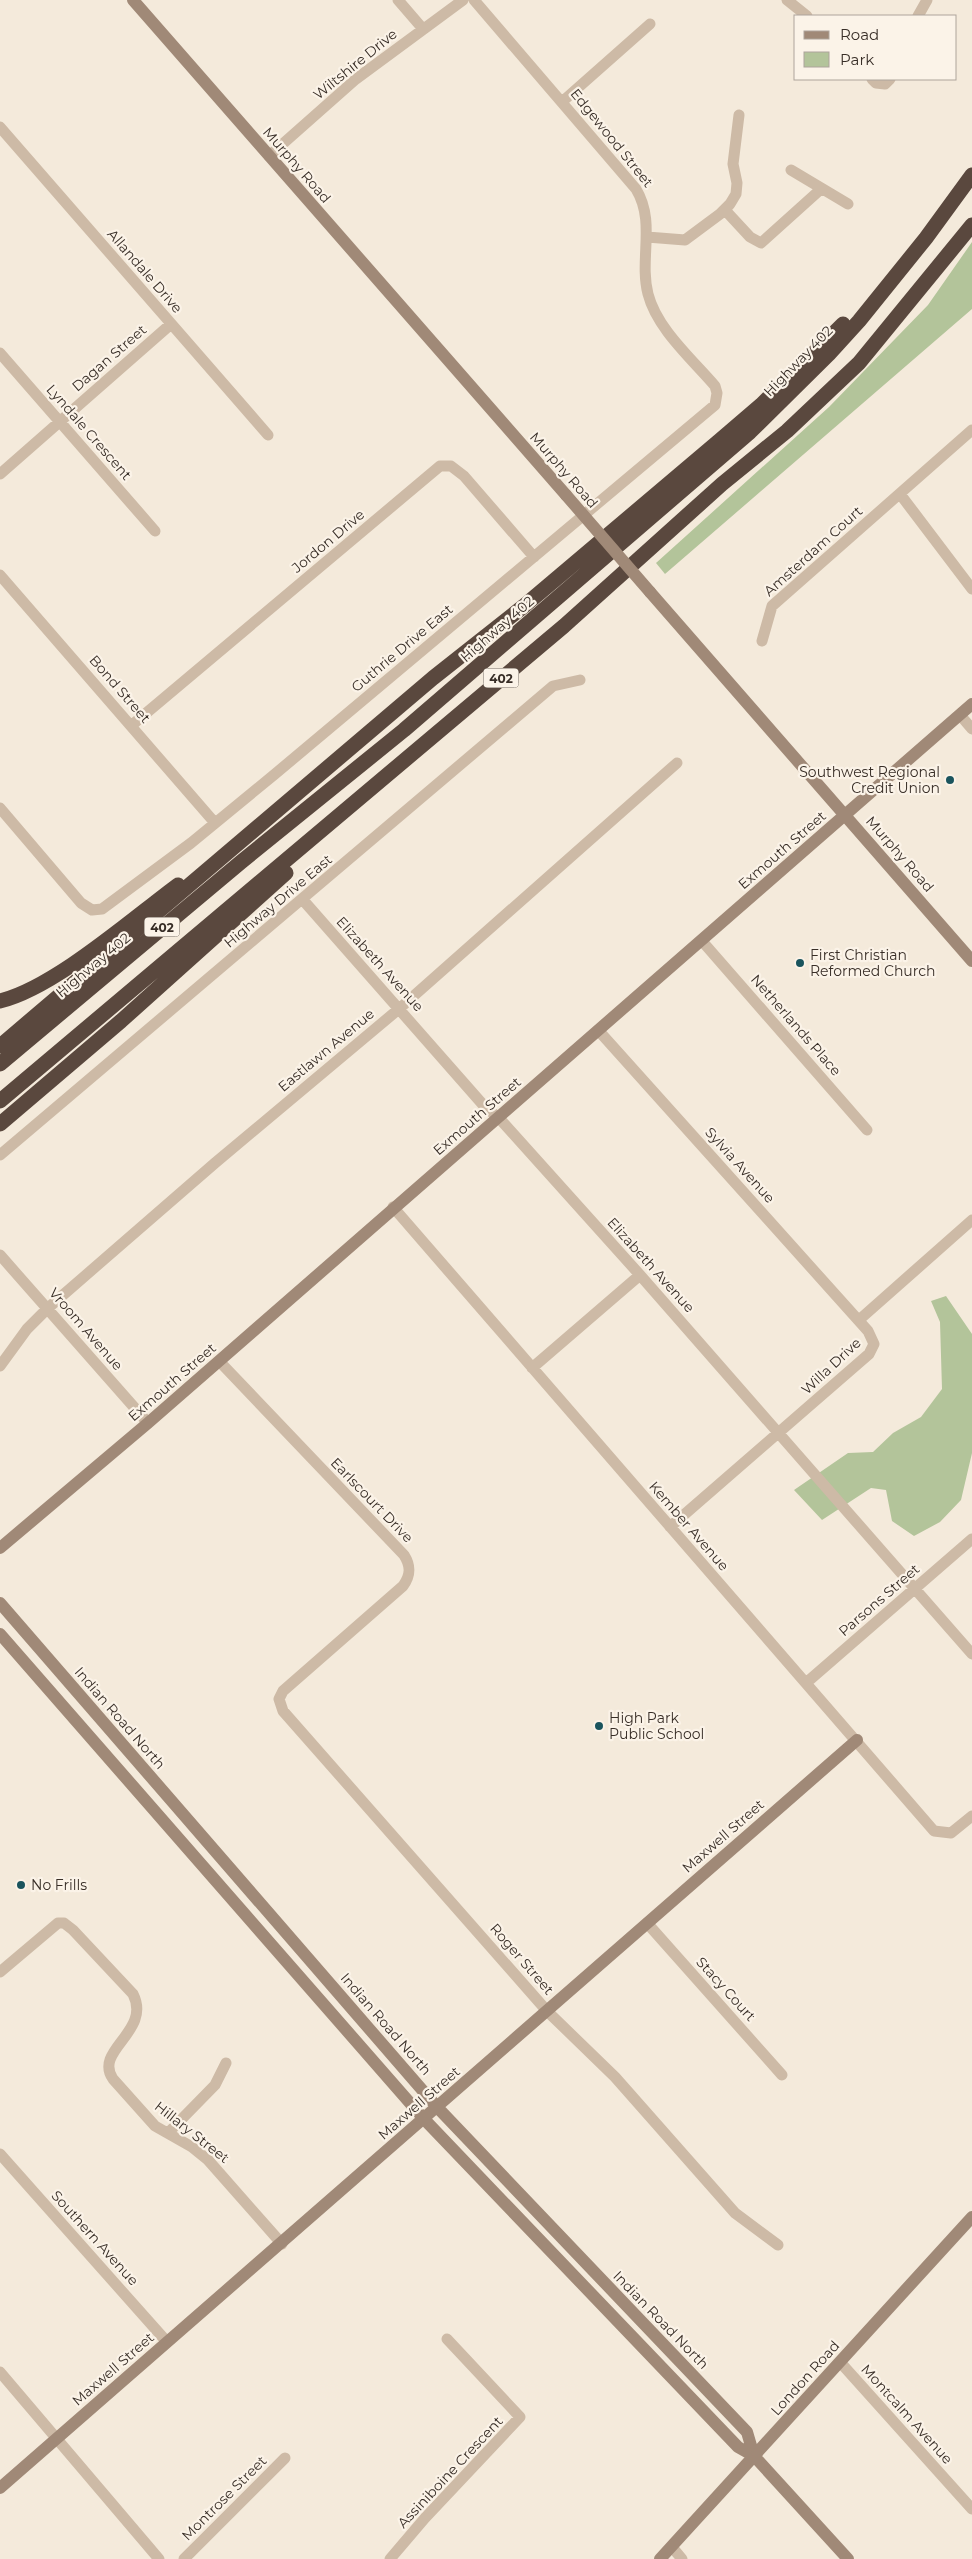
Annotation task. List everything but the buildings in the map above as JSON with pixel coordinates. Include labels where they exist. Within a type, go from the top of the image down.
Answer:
[{"type":"highway","name":"Highway 402","points":[[0,1064],[241,862],[327,794],[590,570],[776,407],[859,321],[926,238],[969,179]]},
{"type":"highway","points":[[0,1046],[223,858],[275,811],[433,678],[524,606],[761,405],[840,327],[969,179]]},
{"type":"highway","name":"402","points":[[0,1101],[564,626],[722,484],[787,431],[859,363],[972,225]]},
{"type":"highway","points":[[0,1124],[121,1021],[310,851],[444,739],[564,626]]},
{"type":"highway","points":[[0,1074],[245,868],[327,794]]},
{"type":"highway","points":[[0,1001],[47,980],[88,953],[275,811]]},
{"type":"main road","name":"Murphy Road","points":[[132,0],[972,961]]},
{"type":"main road","name":"Exmouth Street","points":[[0,1548],[148,1424],[393,1207],[499,1118],[972,704]]},
{"type":"main road","name":"Indian Road North","points":[[0,1603],[438,2107],[747,2432],[754,2456]]},
{"type":"main road","name":"Indian Road North","points":[[0,1634],[424,2119],[738,2447],[754,2456],[848,2559]]},
{"type":"main road","name":"Maxwell Street","points":[[0,2488],[282,2244],[857,1740]]},
{"type":"main road","name":"London Road","points":[[660,2559],[972,2217]]},
{"type":"street","points":[[398,0],[423,29]]},
{"type":"street","name":"Wiltshire Drive","points":[[269,156],[356,79],[463,0]]},
{"type":"street","name":"Edgewood Street","points":[[474,0],[563,101],[636,189],[645,209],[647,238],[646,280],[652,307],[674,338],[716,386],[717,393]]},
{"type":"street","points":[[787,0],[806,15]]},
{"type":"street","points":[[919,15],[927,0]]},
{"type":"street","points":[[563,101],[650,24]]},
{"type":"street","points":[[874,80],[880,84],[885,84],[889,80]]},
{"type":"street","points":[[647,238],[685,240],[725,210],[736,194],[737,183],[733,164],[739,115]]},
{"type":"street","name":"Allandale Drive","points":[[0,127],[268,435]]},
{"type":"street","points":[[791,170],[848,204]]},
{"type":"street","points":[[725,210],[750,237],[761,243],[821,189]]},
{"type":"street","name":"Dagan Street","points":[[0,474],[171,324]]},
{"type":"street","name":"Lyndale Crescent","points":[[0,353],[156,531]]},
{"type":"street","name":"Guthrie Drive East","points":[[0,808],[82,902],[92,910],[102,909],[216,823],[709,411],[714,405],[717,393]]},
{"type":"street","name":"Amsterdam Court","points":[[762,641],[772,606],[972,430]]},
{"type":"street","name":"Jordon Drive","points":[[132,725],[440,466],[451,466],[464,476],[534,557]]},
{"type":"street","points":[[900,494],[972,589]]},
{"type":"street","name":"Bond Street","points":[[0,575],[216,823]]},
{"type":"street","name":"Highway Drive East","points":[[0,1155],[303,900],[553,686],[580,680]]},
{"type":"street","points":[[960,715],[972,729]]},
{"type":"street","name":"Eastlawn Avenue","points":[[0,1366],[27,1329],[48,1308],[215,1163],[400,1008],[677,763]]},
{"type":"street","name":"Elizabeth Avenue","points":[[303,900],[400,1008],[485,1107],[499,1118],[640,1275],[972,1654]]},
{"type":"street","name":"Netherlands Place","points":[[702,941],[867,1130]]},
{"type":"street","name":"Sylvia Avenue","points":[[598,1030],[859,1320]]},
{"type":"street","name":"Kember Avenue","points":[[393,1207],[934,1830],[951,1833],[972,1816]]},
{"type":"street","name":"Willa Drive","points":[[670,1526],[873,1349],[872,1338],[859,1320],[972,1220]]},
{"type":"street","name":"Vroom Avenue","points":[[0,1255],[148,1424]]},
{"type":"street","points":[[532,1368],[640,1275]]},
{"type":"street","name":"Earlscourt Drive","points":[[219,1361],[404,1555],[409,1563],[409,1576],[403,1586],[297,1679]]},
{"type":"street","name":"Parsons Street","points":[[806,1682],[972,1539]]},
{"type":"street","name":"Roger Street","points":[[297,1679],[280,1695],[279,1703],[283,1711],[547,2011],[615,2077],[735,2213],[778,2245]]},
{"type":"street","name":"Hillary Street","points":[[0,1972],[58,1922],[64,1922],[74,1930],[133,1994],[137,2002],[137,2018],[110,2059],[108,2073],[149,2121],[208,2160],[282,2244]]},
{"type":"street","name":"Stacy Court","points":[[647,1923],[782,2075]]},
{"type":"street","points":[[168,2133],[215,2085],[226,2063]]},
{"type":"street","name":"Southern Avenue","points":[[0,2154],[167,2342]]},
{"type":"street","name":"Assiniboine Crescent","points":[[390,2559],[425,2518],[520,2417],[447,2339]]},
{"type":"street","name":"Montcalm Avenue","points":[[840,2362],[972,2509]]},
{"type":"street","points":[[0,2372],[159,2559]]},
{"type":"street","name":"Montrose Street","points":[[184,2559],[285,2458]]},
{"type":"street","points":[[672,2547],[682,2559]]},
{"type":"green space","points":[[972,242],[972,309],[665,574],[656,563],[829,407],[928,305]]},
{"type":"green space","points":[[946,1296],[972,1334],[972,1453],[961,1500],[940,1522],[914,1536],[892,1521],[886,1490],[871,1488],[822,1520],[794,1490],[848,1453],[873,1452],[893,1433],[921,1417],[942,1389],[940,1322],[931,1301]]},
{"type":"place","name":"Southwest Regional Credit Union","points":[[950,780]]},
{"type":"place","name":"First Christian Reformed Church","points":[[800,963]]},
{"type":"place","name":"High Park Public School","points":[[599,1726]]},
{"type":"place","name":"No Frills","points":[[21,1885]]}]
